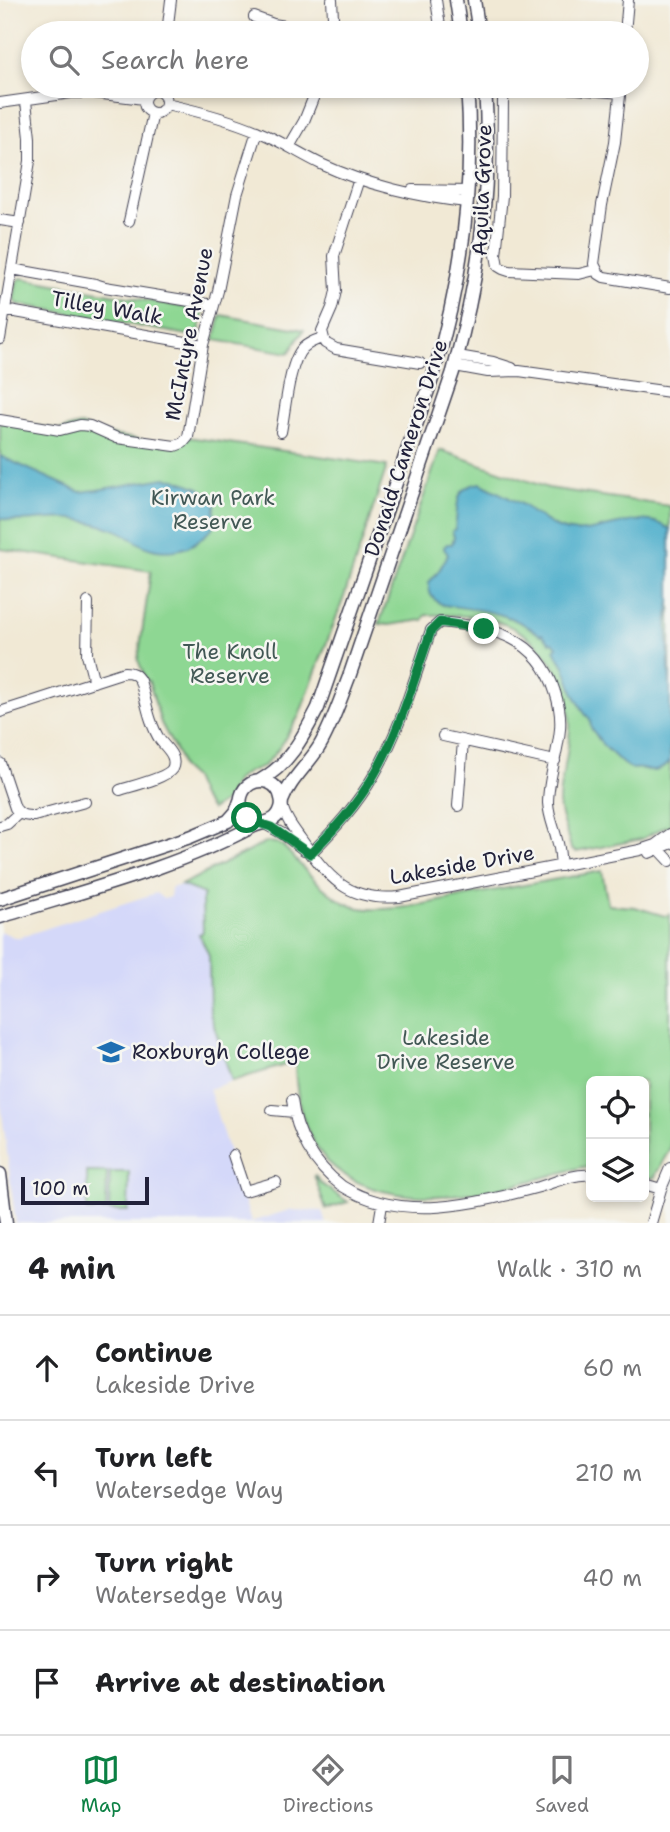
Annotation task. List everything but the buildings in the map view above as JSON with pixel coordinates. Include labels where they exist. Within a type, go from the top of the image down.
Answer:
[{"type":"street","points":[[168,21],[171,0]]},
{"type":"street","points":[[332,0],[332,21]]},
{"type":"street","points":[[436,0],[439,21]]},
{"type":"street","points":[[456,0],[459,21]]},
{"type":"street","points":[[474,0],[477,21]]},
{"type":"street","points":[[626,21],[628,0]]},
{"type":"street","points":[[254,17],[265,21]]},
{"type":"street","points":[[0,103],[39,98]]},
{"type":"street","points":[[136,98],[144,99],[146,108],[153,113],[162,111],[166,104],[165,98]]},
{"type":"street","points":[[289,147],[304,121],[313,98]]},
{"type":"street","name":"Donald Cameron Drive","points":[[259,781],[287,761],[318,708],[439,356],[456,288],[463,243],[469,151],[467,98]]},
{"type":"street","name":"Donald Cameron Drive","points":[[282,803],[286,792],[318,747],[333,719],[456,361],[475,283],[482,238],[486,197],[485,98]]},
{"type":"street","name":"Aquila Grove","points":[[504,98],[502,196],[496,255],[498,266],[509,271],[579,274],[595,270]]},
{"type":"street","points":[[620,98],[615,142],[599,225],[595,270],[604,277],[670,288]]},
{"type":"street","points":[[0,339],[3,308],[30,161],[26,100]]},
{"type":"street","points":[[166,104],[216,116],[257,131],[359,179],[436,199],[486,197]]},
{"type":"street","points":[[129,221],[153,113]]},
{"type":"street","name":"McIntyre Avenue","points":[[0,420],[60,430],[80,425],[90,426],[117,438],[175,446],[183,443],[188,437],[203,345],[223,271],[237,194],[257,131]]},
{"type":"street","points":[[359,179],[334,256],[336,291],[322,338],[330,347],[421,363]]},
{"type":"street","points":[[0,220],[20,223]]},
{"type":"street","points":[[12,270],[214,305]]},
{"type":"street","name":"Tilley Walk","points":[[3,308],[203,345]]},
{"type":"street","points":[[281,432],[291,376],[300,350],[322,338]]},
{"type":"street","points":[[439,356],[456,361],[493,362],[519,371],[670,392]]},
{"type":"street","points":[[88,602],[87,655],[94,682]]},
{"type":"street","points":[[310,854],[356,803],[374,775],[402,715],[431,631],[440,622],[500,633],[528,649],[539,659],[552,683],[559,710],[560,732],[548,802],[561,866]]},
{"type":"street","points":[[0,712],[124,672],[132,672],[140,681],[159,738],[174,760],[172,769],[166,775],[120,790]]},
{"type":"street","points":[[443,736],[555,761]]},
{"type":"street","points":[[458,807],[463,741]]},
{"type":"street","points":[[0,763],[15,808],[25,816],[85,802]]},
{"type":"street","points":[[0,899],[190,837],[228,821],[236,812],[246,788],[252,783],[266,782],[277,789],[282,803],[275,818],[186,857],[0,917]]},
{"type":"street","points":[[240,801],[247,818],[260,823]]},
{"type":"street","name":"Lakeside Drive","points":[[282,803],[292,827],[327,874],[338,884],[379,898],[399,897],[665,844]]},
{"type":"street","points":[[0,826],[7,824],[19,813]]},
{"type":"street","name":"Lakeside Drive","points":[[260,823],[283,834],[310,854]]},
{"type":"street","points":[[665,844],[670,861]]},
{"type":"street","points":[[292,1100],[299,1129],[324,1170],[346,1189],[382,1205],[411,1210],[452,1208],[586,1175]]},
{"type":"street","points":[[272,1110],[294,1112]]},
{"type":"street","points":[[233,1155],[245,1191],[276,1182]]},
{"type":"street","points":[[651,1223],[670,1168]]},
{"type":"street","points":[[0,1174],[6,1223]]},
{"type":"street","points":[[649,1185],[661,1189]]},
{"type":"street","points":[[379,1223],[382,1205]]},
{"type":"shaded area","name":"Roxburgh College","points":[[181,885],[204,894],[202,933],[209,955],[210,1013],[232,1081],[209,1089],[251,1222],[289,1210],[322,1211],[326,1223],[16,1223],[0,1097],[0,931],[20,937],[156,893],[163,899],[170,897],[171,888]]},
{"type":"green space","points":[[21,278],[200,310],[203,314],[199,333],[193,336],[17,304],[14,300],[17,281]]},
{"type":"green space","points":[[221,315],[304,330],[289,353],[214,340]]},
{"type":"green space","name":"Kirwan Park Reserve","points":[[0,420],[60,430],[80,425],[107,434],[175,446],[188,437],[387,466],[344,597],[299,716],[264,766],[239,778],[228,799],[211,810],[201,797],[193,778],[181,767],[179,757],[161,723],[149,682],[138,660],[151,571],[0,549]]},
{"type":"green space","points":[[440,450],[548,488],[670,506],[670,833],[666,826],[642,839],[576,852],[571,849],[559,802],[570,727],[567,698],[556,670],[538,646],[527,637],[495,621],[460,616],[426,615],[423,620],[379,624]]},
{"type":"green space","name":"Lakeside Drive Reserve","points":[[267,842],[283,846],[314,880],[332,895],[364,909],[410,906],[602,871],[608,905],[635,907],[665,916],[670,914],[670,1148],[654,1178],[649,1178],[649,1076],[586,1076],[586,1167],[518,1184],[449,1196],[415,1196],[383,1191],[353,1180],[327,1161],[306,1127],[297,1089],[295,1062],[232,1081],[210,1013],[209,955],[199,934],[203,930],[204,894],[181,885]]},
{"type":"green space","points":[[87,1172],[107,1172],[106,1211],[87,1211]]},
{"type":"green space","points":[[110,1172],[129,1172],[128,1211],[109,1211]]},
{"type":"green space","points":[[314,1175],[323,1185],[348,1202],[326,1209]]},
{"type":"water","points":[[0,456],[80,492],[165,478],[175,479],[199,488],[216,502],[214,524],[208,533],[188,547],[166,551],[151,549],[116,530],[80,520],[60,518],[20,521],[0,518]]},
{"type":"water","points":[[480,483],[565,530],[589,530],[638,521],[656,522],[670,529],[670,600],[667,626],[670,762],[663,767],[653,771],[632,769],[602,744],[574,694],[553,642],[505,616],[443,605],[432,596],[429,582],[448,554],[444,547],[452,544],[458,499],[465,489]]},
{"type":"place","name":"Roxburgh College","points":[[111,1052]]},
{"type":"route","points":[[247,818],[271,827],[310,854],[356,803],[374,775],[402,715],[434,626],[440,622],[484,629]]},
{"type":"park label","name":"The Knoll Reserve","points":[[230,664]]}]
